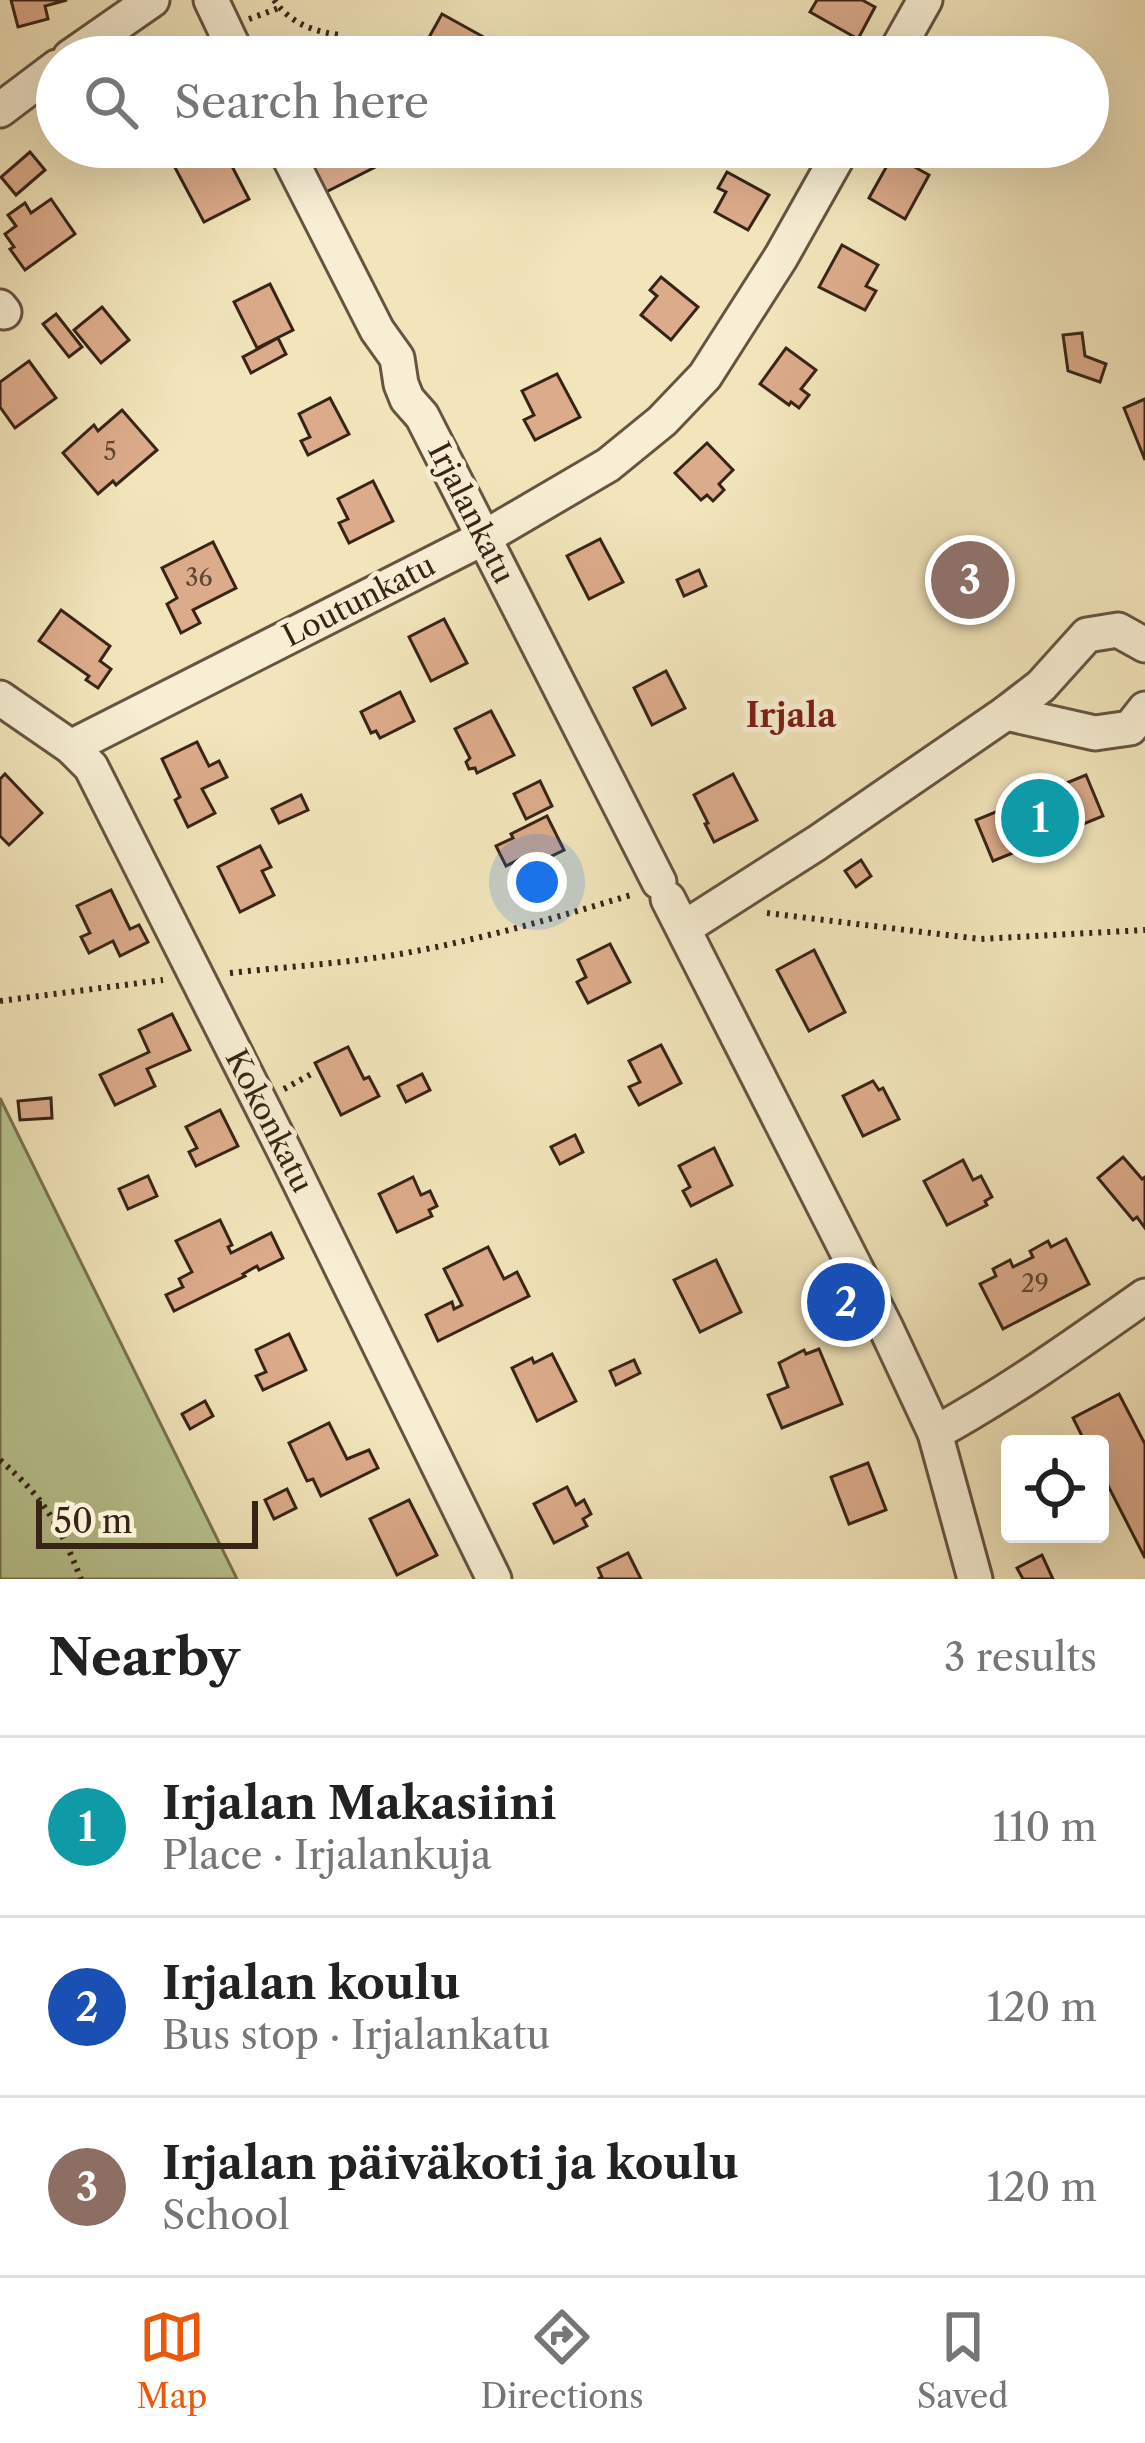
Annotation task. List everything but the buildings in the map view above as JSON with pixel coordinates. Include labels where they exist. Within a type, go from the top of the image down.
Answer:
[{"type":"street","points":[[100,36],[152,0]]},
{"type":"street","points":[[211,0],[237,36]]},
{"type":"street","points":[[905,36],[925,0]]},
{"type":"street","points":[[0,110],[36,83]]},
{"type":"street","name":"Irjalankatu","points":[[295,168],[377,330],[397,358],[407,399],[422,416],[485,537],[662,901],[885,1326],[935,1432],[975,1579]]},
{"type":"street","name":"Loutunkatu","points":[[71,747],[485,537],[608,465],[662,421],[705,376],[831,168]]},
{"type":"street","points":[[662,901],[731,898],[1006,713],[1041,686],[1087,635],[1118,630],[1145,645]]},
{"type":"street","name":"Kokonkatu","points":[[0,698],[71,747],[91,767],[494,1579]]},
{"type":"street","points":[[1006,713],[1094,733],[1130,728],[1145,710]]},
{"type":"street","points":[[935,1432],[1145,1296]]},
{"type":"path","points":[[244,36],[277,4],[304,27],[339,35]]},
{"type":"path","points":[[731,898],[759,912],[980,939],[1145,931]]},
{"type":"path","points":[[0,1001],[375,958],[556,917],[662,901]]},
{"type":"path","points":[[0,1460],[40,1498],[61,1529],[81,1579]]},
{"type":"green space","points":[[0,1098],[237,1579],[0,1579]]},
{"type":"place","name":"Irjalan päiväkoti ja koulu","points":[[970,580]]},
{"type":"place","name":"Irjalan Makasiini","points":[[1040,818]]},
{"type":"place","name":"Irjalan koulu","points":[[846,1302]]},
{"type":"district","name":"Irjala","points":[[791,715]]}]
